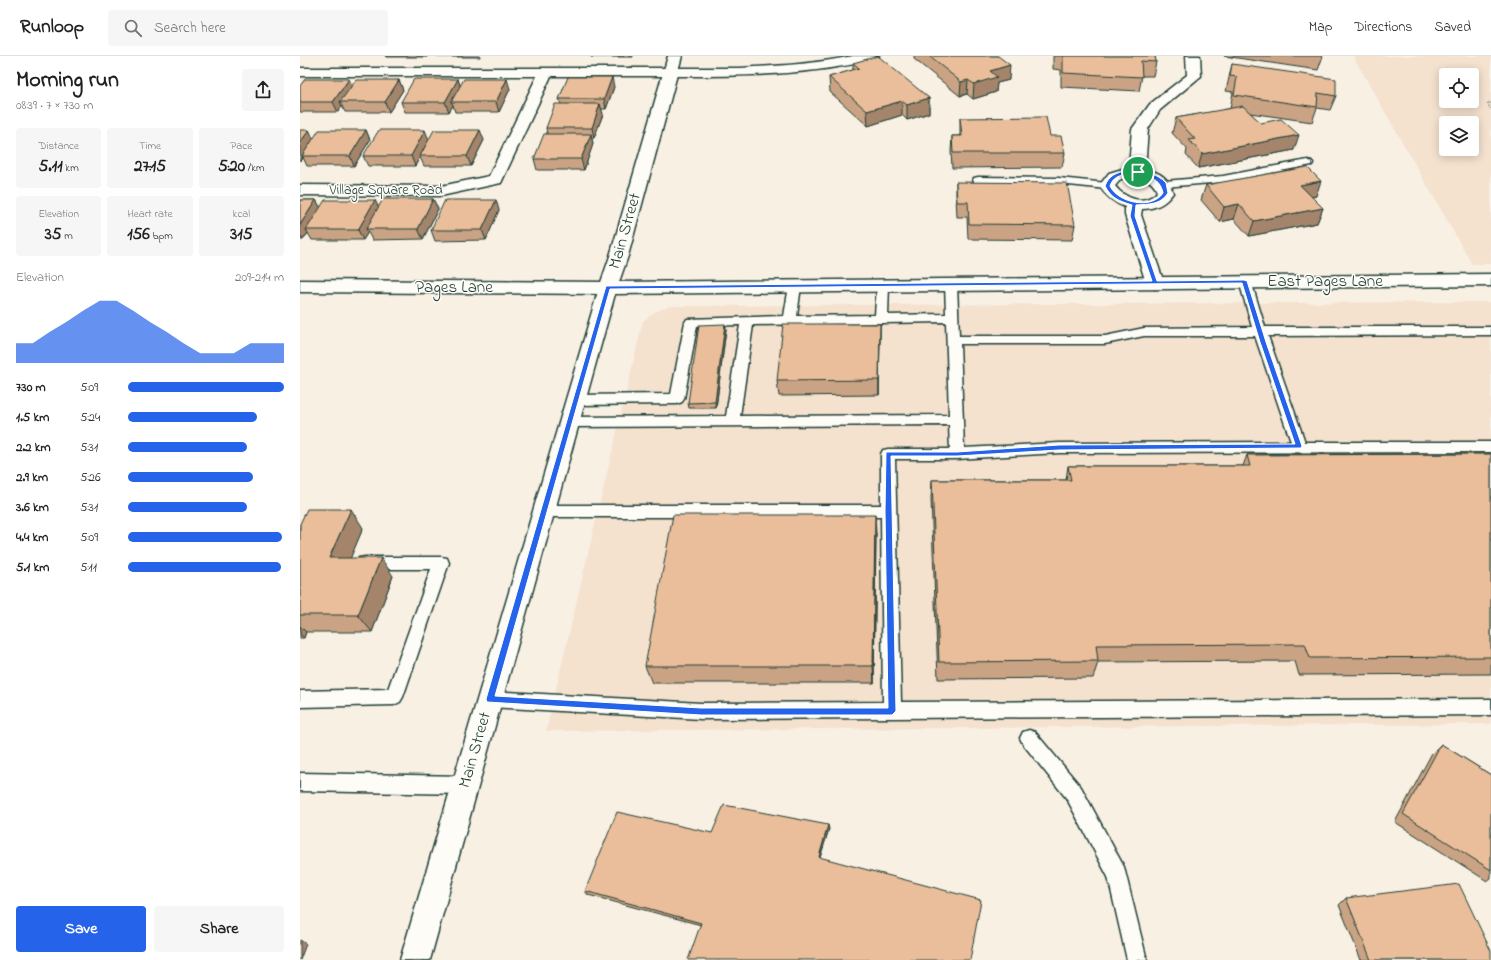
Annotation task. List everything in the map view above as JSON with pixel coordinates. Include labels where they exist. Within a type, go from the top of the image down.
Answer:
[{"type":"street","name":"Main Street","points":[[415,960],[575,400],[619,256],[675,56]]},
{"type":"street","points":[[300,72],[740,72],[784,70],[830,65],[872,56]]},
{"type":"street","points":[[1138,172],[1140,129],[1155,107],[1194,76],[1193,56]]},
{"type":"street","name":"Village Square Road","points":[[300,190],[442,191],[495,180],[546,72]]},
{"type":"street","points":[[1128,172],[1138,172],[1156,177],[1164,184],[1165,193],[1162,198],[1154,202],[1134,204],[1117,198],[1111,193],[1107,186],[1110,179],[1115,175],[1128,172]]},
{"type":"street","points":[[1134,204],[1133,216],[1155,283]]},
{"type":"street","name":"East Pages Lane","points":[[608,288],[1244,281],[1491,280]]},
{"type":"street","name":"Pages Lane","points":[[300,286],[608,288]]},
{"type":"lane","points":[[1164,184],[1224,179],[1308,163]]},
{"type":"lane","points":[[978,180],[1059,181],[1107,186]]},
{"type":"lane","points":[[1244,281],[1298,446]]},
{"type":"lane","points":[[951,284],[957,454]]},
{"type":"lane","points":[[882,285],[882,319]]},
{"type":"lane","points":[[790,320],[795,286]]},
{"type":"lane","points":[[575,400],[676,399],[691,322],[952,318]]},
{"type":"lane","points":[[732,421],[747,321]]},
{"type":"lane","points":[[953,340],[1105,340],[1144,332],[1491,331]]},
{"type":"lane","points":[[569,422],[956,420]]},
{"type":"lane","points":[[892,711],[888,454],[957,454],[1059,448],[1298,446],[1491,447]]},
{"type":"lane","points":[[544,511],[888,511]]},
{"type":"lane","points":[[300,699],[394,697],[441,563],[348,563]]},
{"type":"lane","points":[[490,699],[701,711],[1491,707]]},
{"type":"lane","points":[[1029,738],[1074,793],[1117,874],[1137,960]]},
{"type":"lane","points":[[300,782],[465,785]]},
{"type":"path","points":[[1491,103],[1487,103],[1491,109]]},
{"type":"shaded area","points":[[1353,56],[1491,56],[1491,264],[1472,264]]},
{"type":"shaded area","points":[[1491,302],[1491,724],[546,731],[643,321],[655,312],[670,306]]},
{"type":"building","points":[[878,56],[929,98],[907,105],[902,101],[867,111],[829,77],[859,68],[853,63]]},
{"type":"building","points":[[929,56],[998,56],[1010,65],[990,71],[997,77],[974,84],[968,80],[961,82]]},
{"type":"building","points":[[1063,56],[1155,56],[1156,62],[1141,61],[1142,77],[1063,73]]},
{"type":"building","points":[[1232,64],[1336,79],[1336,96],[1318,93],[1317,107],[1234,95],[1237,77],[1230,76]]},
{"type":"building","points":[[568,77],[612,77],[604,99],[559,99]]},
{"type":"building","points":[[305,79],[349,79],[333,102],[300,102],[300,86]]},
{"type":"building","points":[[414,79],[458,79],[445,102],[401,102]]},
{"type":"building","points":[[464,79],[507,79],[496,102],[451,102]]},
{"type":"building","points":[[356,80],[399,80],[385,102],[340,102]]},
{"type":"building","points":[[555,104],[600,104],[592,128],[546,128]]},
{"type":"building","points":[[1243,106],[1261,123],[1281,119],[1299,135],[1202,154],[1189,140],[1195,139],[1176,118]]},
{"type":"building","points":[[1046,117],[1050,136],[1061,136],[1065,153],[953,153],[952,136],[962,136],[960,118]]},
{"type":"building","points":[[300,130],[309,130],[300,143]]},
{"type":"building","points":[[319,130],[366,130],[350,156],[302,156]]},
{"type":"building","points":[[379,130],[425,130],[411,156],[363,156]]},
{"type":"building","points":[[434,130],[480,130],[467,156],[420,156]]},
{"type":"building","points":[[544,134],[591,134],[581,159],[534,159]]},
{"type":"building","points":[[1307,167],[1321,181],[1300,185],[1323,208],[1254,221],[1239,204],[1224,207],[1206,185]]},
{"type":"building","points":[[956,182],[1067,183],[1075,225],[969,224],[968,202],[957,202]]},
{"type":"building","points":[[383,199],[433,199],[418,229],[366,229]]},
{"type":"building","points":[[300,200],[316,200],[300,225]]},
{"type":"building","points":[[325,200],[375,200],[358,230],[306,230]]},
{"type":"building","points":[[445,200],[496,200],[482,230],[431,230]]},
{"type":"building","points":[[725,324],[715,402],[688,403],[699,325]]},
{"type":"building","points":[[783,324],[880,324],[879,380],[777,381]]},
{"type":"building","points":[[1491,454],[1491,657],[1310,658],[1305,644],[1096,645],[1098,661],[939,662],[932,480],[1071,480],[1068,466],[1250,466],[1247,455]]},
{"type":"building","points":[[307,509],[351,509],[329,558],[381,558],[358,615],[300,615],[300,524]]},
{"type":"building","points":[[673,515],[875,515],[873,666],[645,666]]},
{"type":"building","points":[[1441,744],[1491,775],[1491,870],[1403,814]]},
{"type":"building","points":[[724,805],[828,825],[819,857],[981,900],[970,960],[688,960],[701,923],[585,891],[617,812],[712,833]]},
{"type":"building","points":[[1459,884],[1491,951],[1491,960],[1371,960],[1346,898]]},
{"type":"route","points":[[1138,172],[1128,172],[1115,175],[1110,179],[1107,186],[1111,193],[1117,198],[1134,204],[1133,216],[1155,283],[608,288],[490,699],[701,711],[892,711],[888,454],[957,454],[1059,448],[1298,446],[1244,281],[1155,283],[1148,262],[1133,216],[1134,204],[1154,202],[1162,198],[1165,193],[1164,184],[1156,177],[1138,172]]}]
